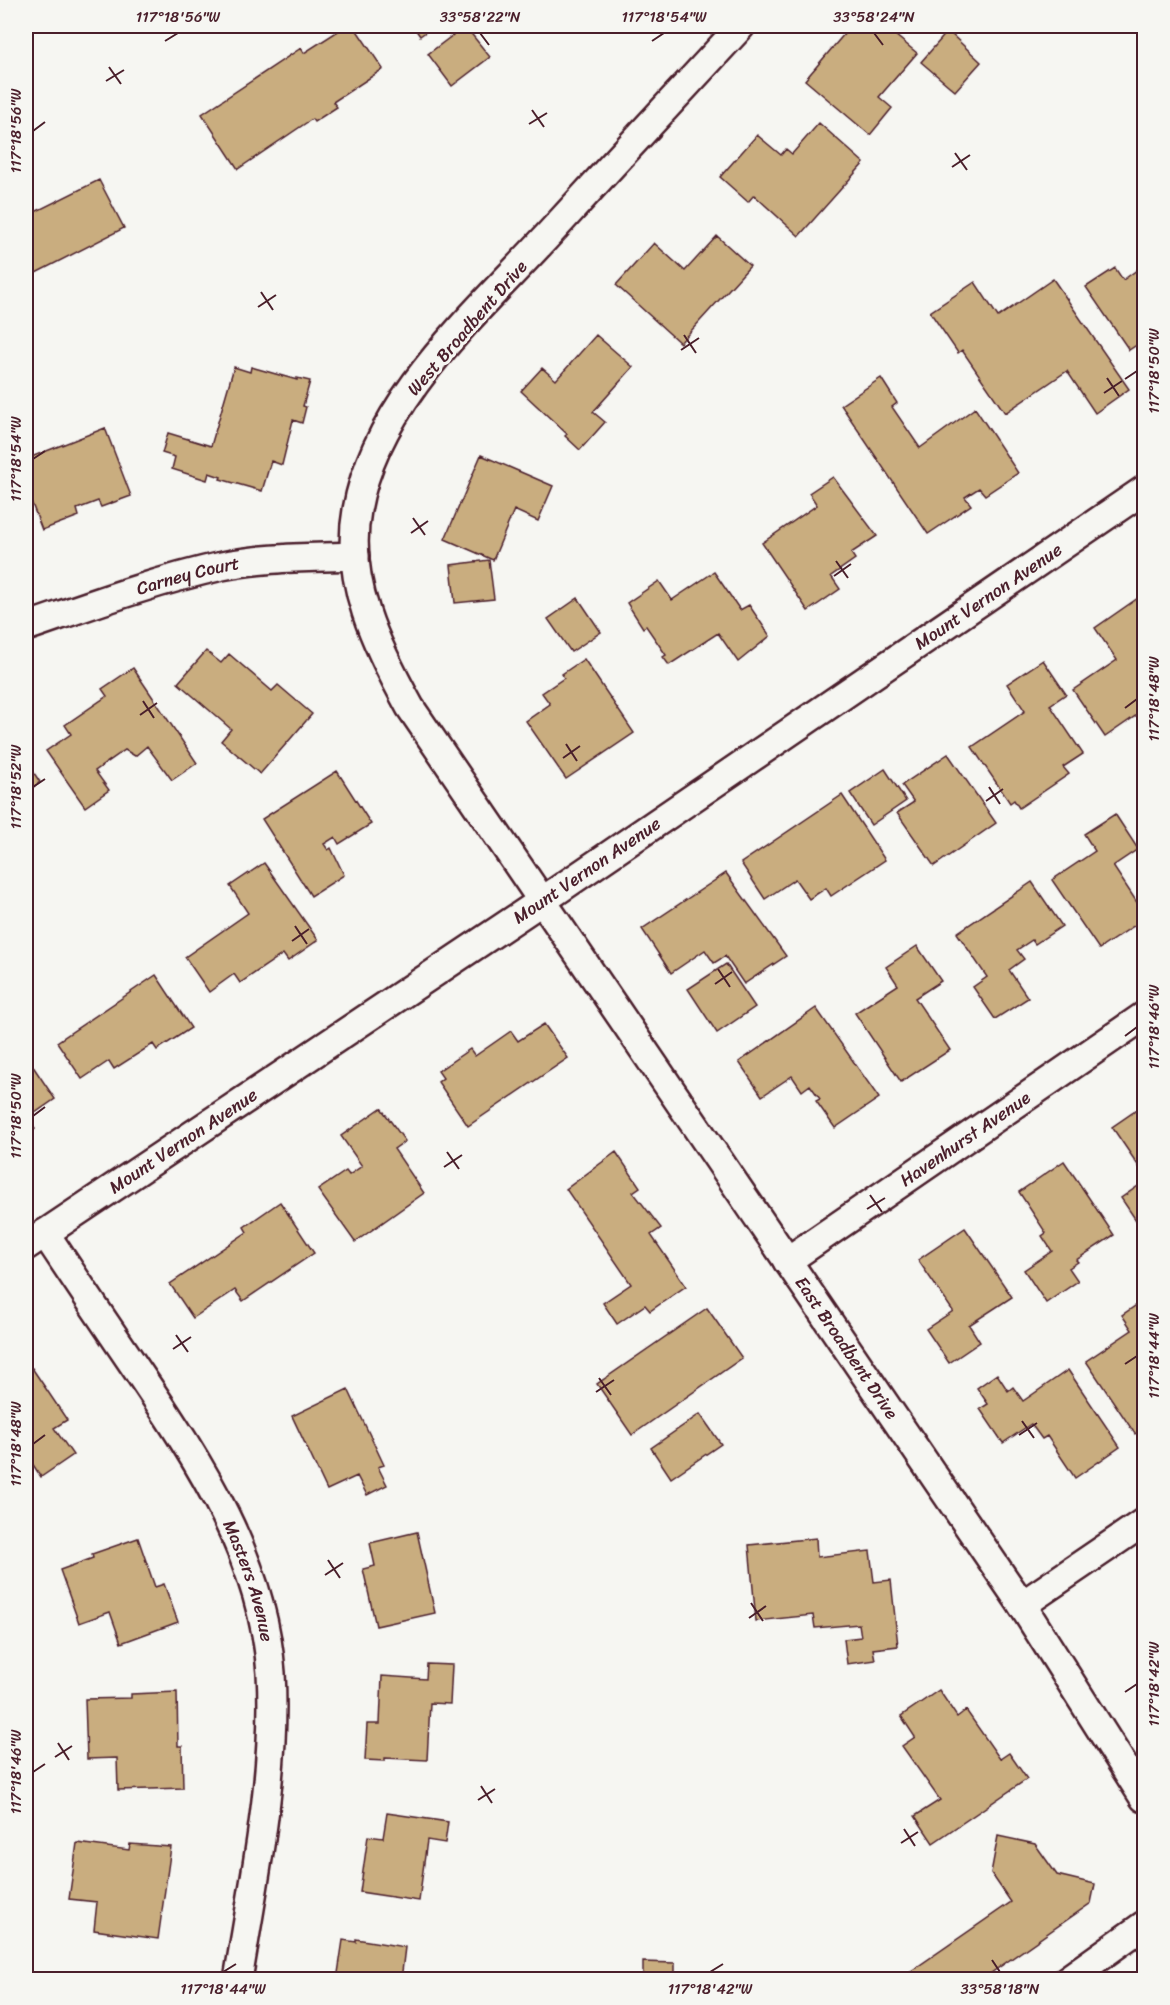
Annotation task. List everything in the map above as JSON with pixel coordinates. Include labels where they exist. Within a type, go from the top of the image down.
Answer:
[{"type":"street","name":"West Broadbent Drive","points":[[542,902],[410,707],[378,648],[363,604],[355,556],[356,512],[366,473],[383,431],[406,396],[439,355],[741,26]]},
{"type":"street","name":"Mount Vernon Avenue","points":[[35,1240],[542,902],[1144,490]]},
{"type":"street","name":"Carney Court","points":[[26,627],[160,582],[225,566],[303,558],[355,556]]},
{"type":"street","name":"East Broadbent Drive","points":[[542,902],[1022,1605],[1144,1798]]},
{"type":"street","name":"Havenhurst Avenue","points":[[787,1261],[1144,1016]]},
{"type":"street","name":"Masters Avenue","points":[[35,1240],[195,1457],[234,1534],[260,1607],[271,1671],[272,1745],[238,1980]]},
{"type":"street","points":[[1022,1605],[1144,1522]]},
{"type":"street","points":[[1067,1980],[1144,1925]]},
{"type":"building","points":[[346,26],[354,26],[383,69],[333,102],[337,107],[314,122],[312,119],[238,169],[202,114],[301,48],[304,53]]},
{"type":"building","points":[[413,26],[434,26],[420,36]]},
{"type":"building","points":[[465,26],[490,57],[452,86],[428,54]]},
{"type":"building","points":[[851,26],[884,26],[917,53],[879,97],[892,108],[870,135],[805,80]]},
{"type":"building","points":[[948,31],[981,62],[955,91],[921,62]]},
{"type":"building","points":[[819,123],[864,163],[799,236],[754,195],[748,202],[720,177],[757,135],[781,155],[786,149],[792,154]]},
{"type":"building","points":[[99,180],[124,228],[26,278],[26,212],[27,216]]},
{"type":"building","points":[[717,236],[750,266],[680,343],[616,285],[654,243],[685,271]]},
{"type":"building","points":[[1144,265],[1144,340],[1129,350],[1086,287],[1115,268],[1123,280]]},
{"type":"building","points":[[1053,279],[1129,389],[1095,413],[1067,371],[1005,413],[962,350],[958,353],[930,312],[975,282],[998,317]]},
{"type":"building","points":[[596,335],[633,367],[593,412],[605,422],[580,450],[565,436],[567,434],[521,391],[542,368],[556,380]]},
{"type":"building","points":[[234,367],[250,372],[251,367],[297,380],[297,378],[310,381],[303,406],[306,407],[302,423],[293,420],[282,465],[271,461],[262,491],[220,479],[221,477],[209,473],[207,480],[172,469],[175,457],[162,453],[168,433],[211,446]]},
{"type":"building","points":[[881,378],[897,403],[892,407],[920,448],[975,408],[1018,473],[985,495],[979,488],[965,497],[971,505],[928,534],[841,405]]},
{"type":"building","points":[[105,428],[131,496],[101,507],[98,501],[77,509],[79,516],[42,530],[26,488],[26,459]]},
{"type":"building","points":[[481,455],[553,486],[538,521],[514,510],[493,560],[445,539]]},
{"type":"building","points":[[833,477],[877,536],[851,553],[855,559],[831,576],[840,589],[808,611],[762,543],[817,505],[809,493]]},
{"type":"building","points":[[489,560],[494,599],[455,603],[451,565]]},
{"type":"building","points":[[714,572],[740,610],[749,605],[770,636],[738,662],[718,633],[669,665],[663,657],[666,655],[646,626],[643,628],[627,603],[659,581],[672,600]]},
{"type":"building","points":[[578,598],[601,632],[571,652],[548,619]]},
{"type":"building","points":[[1138,598],[1144,607],[1144,710],[1105,737],[1073,690],[1117,660],[1095,628]]},
{"type":"building","points":[[206,651],[221,663],[229,654],[272,691],[278,685],[312,714],[260,774],[221,741],[231,729],[178,683]]},
{"type":"building","points":[[584,659],[634,733],[566,779],[526,721],[550,704],[542,693],[564,678],[562,674]]},
{"type":"building","points":[[1043,660],[1066,694],[1050,705],[1083,754],[1063,767],[1069,774],[1019,808],[1014,800],[1010,803],[972,747],[1025,711],[1007,684]]},
{"type":"building","points":[[133,668],[197,763],[172,780],[147,746],[135,756],[125,750],[95,771],[109,790],[85,807],[46,751],[71,734],[65,725],[107,696],[102,689]]},
{"type":"building","points":[[948,754],[996,823],[934,866],[897,813],[914,802],[902,785]]},
{"type":"building","points":[[26,761],[40,782],[26,792]]},
{"type":"building","points":[[885,769],[906,801],[871,825],[850,793]]},
{"type":"building","points":[[337,771],[371,824],[339,844],[335,837],[324,844],[328,850],[331,848],[344,875],[311,896],[262,819]]},
{"type":"building","points":[[842,795],[885,860],[831,896],[826,888],[809,899],[795,879],[765,899],[741,863]]},
{"type":"building","points":[[1115,814],[1138,849],[1113,866],[1144,913],[1144,919],[1099,949],[1052,880],[1095,851],[1084,834]]},
{"type":"building","points":[[264,863],[318,940],[288,961],[283,954],[240,983],[234,974],[209,992],[185,957],[248,913],[230,886]]},
{"type":"building","points":[[726,873],[786,956],[744,984],[725,956],[714,963],[705,950],[671,973],[642,929]]},
{"type":"building","points":[[1032,882],[1062,926],[1035,944],[1032,940],[1017,950],[1024,959],[1009,970],[1028,998],[995,1019],[973,987],[987,977],[957,933]]},
{"type":"building","points":[[917,946],[941,981],[915,998],[950,1050],[901,1082],[855,1013],[898,985],[886,967]]},
{"type":"building","points":[[726,964],[755,1007],[717,1033],[688,989]]},
{"type":"building","points":[[156,975],[191,1028],[157,1050],[153,1044],[114,1069],[109,1061],[82,1079],[57,1042]]},
{"type":"building","points":[[816,1008],[879,1098],[835,1128],[816,1101],[820,1099],[810,1085],[802,1091],[792,1076],[762,1096],[739,1062]]},
{"type":"building","points":[[544,1024],[568,1058],[468,1126],[438,1082],[443,1078],[438,1071],[470,1049],[475,1056],[511,1031],[518,1041]]},
{"type":"building","points":[[26,1056],[55,1099],[28,1118],[35,1129],[26,1136]]},
{"type":"building","points":[[1144,1105],[1144,1174],[1112,1127]]},
{"type":"building","points":[[381,1108],[405,1141],[394,1149],[424,1193],[355,1242],[318,1190],[346,1171],[349,1175],[362,1166],[341,1136]]},
{"type":"building","points":[[616,1152],[640,1187],[633,1192],[661,1228],[651,1235],[686,1286],[650,1311],[645,1305],[617,1324],[603,1303],[631,1284],[566,1189]]},
{"type":"building","points":[[1064,1161],[1114,1235],[1076,1260],[1078,1262],[1069,1268],[1078,1281],[1046,1303],[1024,1270],[1052,1251],[1042,1236],[1046,1233],[1019,1192]]},
{"type":"building","points":[[1144,1182],[1144,1232],[1121,1198]]},
{"type":"building","points":[[280,1202],[314,1253],[243,1301],[235,1290],[193,1318],[170,1284],[247,1232],[244,1227]]},
{"type":"building","points":[[965,1228],[1012,1297],[969,1325],[980,1342],[949,1363],[926,1329],[953,1311],[918,1260]]},
{"type":"building","points":[[1144,1300],[1144,1427],[1135,1434],[1086,1361],[1132,1330],[1122,1315]]},
{"type":"building","points":[[707,1308],[742,1358],[632,1435],[597,1384]]},
{"type":"building","points":[[32,1368],[67,1420],[54,1428],[73,1455],[41,1477],[26,1454],[26,1372]]},
{"type":"building","points":[[1068,1370],[1120,1447],[1075,1478],[1047,1436],[1042,1439],[1031,1424],[1003,1443],[980,1409],[988,1404],[977,1388],[997,1374],[1008,1391],[1013,1387],[1023,1401]]},
{"type":"building","points":[[348,1389],[384,1465],[378,1467],[387,1485],[367,1495],[357,1476],[327,1490],[292,1416]]},
{"type":"building","points":[[700,1414],[721,1444],[671,1478],[651,1448]]},
{"type":"building","points":[[417,1532],[435,1613],[376,1626],[363,1569],[375,1566],[370,1543]]},
{"type":"building","points":[[138,1538],[155,1587],[164,1584],[178,1622],[121,1643],[110,1612],[79,1623],[60,1570],[93,1558],[92,1554]]},
{"type":"building","points":[[816,1538],[817,1557],[870,1551],[874,1582],[891,1580],[898,1646],[873,1649],[875,1660],[847,1664],[844,1639],[861,1637],[859,1624],[815,1628],[813,1615],[756,1621],[749,1545]]},
{"type":"building","points":[[427,1664],[452,1665],[450,1704],[430,1703],[427,1760],[385,1758],[385,1761],[365,1760],[367,1724],[380,1724],[382,1676],[426,1679]]},
{"type":"building","points":[[939,1690],[957,1717],[966,1710],[1000,1759],[1009,1753],[1027,1779],[933,1843],[915,1816],[940,1800],[902,1746],[915,1737],[901,1716]]},
{"type":"building","points":[[177,1692],[178,1746],[182,1746],[183,1788],[118,1790],[117,1758],[87,1759],[85,1699],[131,1698],[131,1694]]},
{"type":"building","points":[[387,1813],[448,1822],[445,1843],[427,1840],[419,1901],[360,1892],[368,1836],[383,1838]]},
{"type":"building","points":[[998,1836],[1035,1844],[1057,1875],[1095,1884],[1091,1903],[981,1980],[903,1980],[904,1976],[1011,1902],[991,1873]]},
{"type":"building","points":[[77,1843],[129,1850],[130,1844],[171,1847],[158,1939],[94,1930],[97,1902],[69,1899]]},
{"type":"building","points":[[356,1939],[405,1947],[401,1980],[337,1980],[343,1940],[356,1942]]},
{"type":"building","points":[[643,1962],[675,1963],[675,1980],[643,1980]]}]
